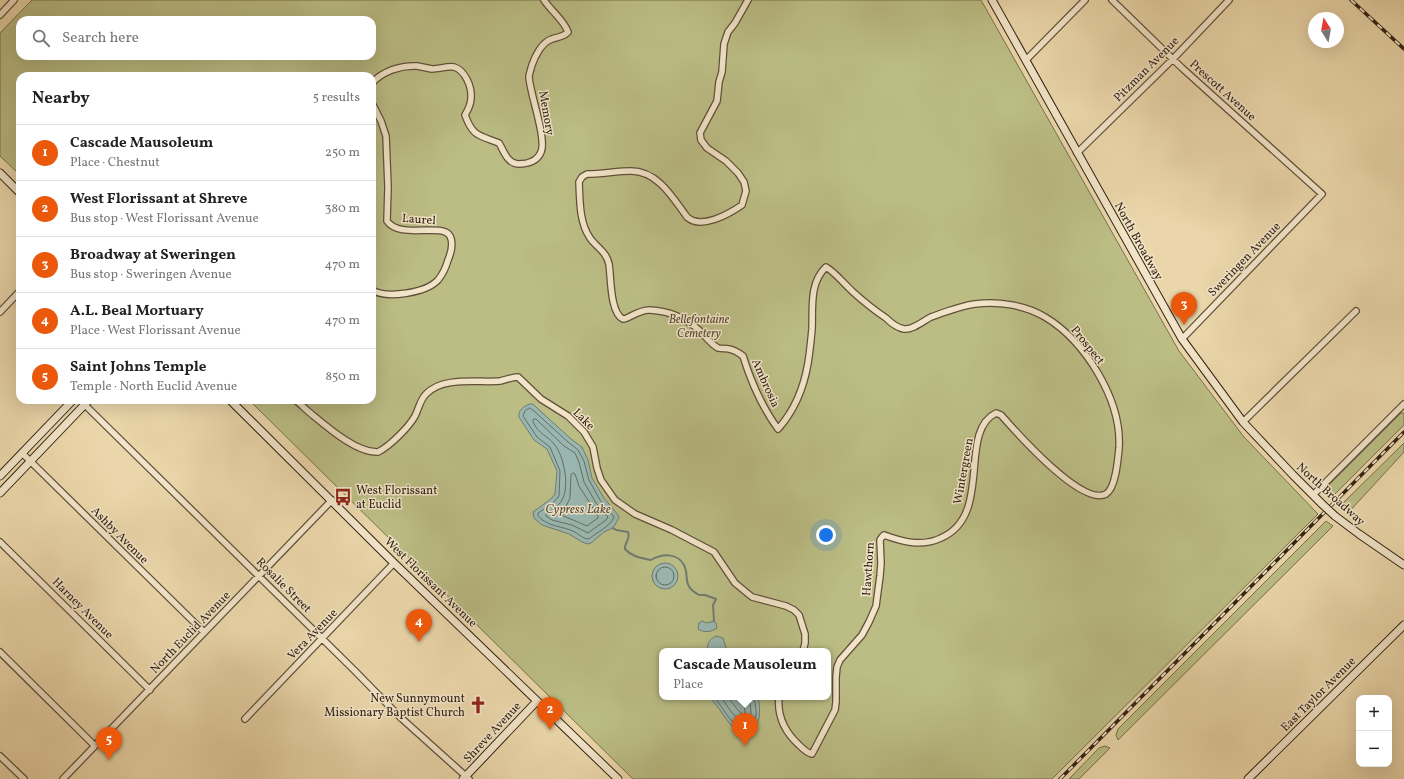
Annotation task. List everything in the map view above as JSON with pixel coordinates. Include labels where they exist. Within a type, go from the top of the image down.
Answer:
[{"type":"main road","name":"North Broadway","points":[[992,0],[1182,339],[1243,422],[1313,495],[1335,516],[1404,565]]},
{"type":"main road","points":[[0,173],[16,189]]},
{"type":"main road","points":[[0,476],[68,404]]},
{"type":"main road","points":[[0,493],[85,404]]},
{"type":"main road","name":"West Florissant Avenue","points":[[234,404],[394,563],[618,779]]},
{"type":"main road","name":"East Taylor Avenue","points":[[1248,779],[1404,625]]},
{"type":"main road","name":"Shreve Avenue","points":[[466,778],[537,700]]},
{"type":"street","points":[[0,15],[14,0]]},
{"type":"street","name":"Memory","points":[[376,79],[380,75],[406,66],[417,66],[432,69],[454,67],[462,72],[471,89],[471,98],[466,115],[471,129],[479,136],[498,143],[508,160],[515,163],[526,164],[537,159],[542,151],[539,123],[529,76],[532,65],[541,48],[550,39],[561,37],[568,32],[566,27],[544,0]]},
{"type":"street","name":"Ambrosia","points":[[748,0],[728,32],[724,44],[722,72],[719,82],[717,101],[700,133],[701,140],[707,148],[726,161],[738,173],[746,191],[742,205],[723,217],[696,222],[687,217],[663,186],[651,176],[632,171],[587,174],[582,177],[579,182],[580,198],[585,229],[590,238],[604,251],[607,258],[615,308],[618,315],[623,319],[626,319],[640,311],[648,310],[668,313],[679,317],[697,328],[718,348],[729,349],[739,353],[743,356],[761,403],[778,429]]},
{"type":"street","points":[[1026,60],[1085,0]]},
{"type":"street","name":"Prescott Avenue","points":[[1112,0],[1173,59],[1322,194]]},
{"type":"street","name":"Pitzman Avenue","points":[[1077,153],[1173,59],[1229,0]]},
{"type":"street","name":"Laurel","points":[[376,110],[382,121],[386,136],[388,187],[386,214],[387,221],[390,225],[404,230],[445,232],[450,236],[452,245],[450,256],[445,268],[438,280],[427,288],[416,292],[390,295],[376,292]]},
{"type":"street","name":"Sweringen Avenue","points":[[1182,339],[1322,194]]},
{"type":"street","name":"Prospect","points":[[778,429],[792,409],[801,389],[810,350],[813,293],[818,278],[826,267],[871,308],[903,329],[911,328],[956,308],[994,302],[1026,309],[1044,316],[1057,325],[1071,338],[1094,368],[1108,392],[1115,414],[1119,430],[1118,464],[1109,491],[1106,494],[1098,495],[1078,486],[1057,472],[1037,454],[1001,415],[996,413]]},
{"type":"street","points":[[0,312],[16,295]]},
{"type":"street","points":[[1243,422],[1356,311]]},
{"type":"street","name":"Lake","points":[[300,404],[350,442],[366,450],[378,452],[405,428],[415,415],[420,402],[426,394],[434,388],[462,382],[501,380],[518,377],[542,399],[568,416],[584,432],[593,447],[601,480],[615,500],[634,514],[672,530],[714,552],[728,574],[743,591],[752,597],[762,601],[786,606],[794,610],[799,615],[805,634],[804,648]]},
{"type":"street","name":"Rosalie Street","points":[[89,404],[400,717],[466,778]]},
{"type":"street","points":[[1313,495],[1404,404]]},
{"type":"street","name":"Wintergreen","points":[[882,536],[884,535],[896,540],[911,543],[921,543],[936,541],[947,536],[958,527],[965,517],[970,505],[980,434],[986,421],[996,413]]},
{"type":"street","name":"Ashby Avenue","points":[[22,453],[204,632]]},
{"type":"street","name":"North Euclid Avenue","points":[[64,779],[332,500]]},
{"type":"street","name":"Hawthorn","points":[[779,700],[781,719],[785,730],[802,748],[812,754],[835,710],[837,667],[843,657],[862,635],[876,606],[881,563],[880,540],[882,536]]},
{"type":"street","name":"Harney Avenue","points":[[0,542],[150,690]]},
{"type":"street","name":"Vera Avenue","points":[[245,719],[394,563]]},
{"type":"street","points":[[0,652],[95,746]]},
{"type":"street","points":[[0,756],[24,779]]},
{"type":"green space","name":"Bellefontaine Cemetery","points":[[32,0],[981,0],[1179,351],[1244,437],[1318,514],[1052,779],[633,779],[253,404],[376,404],[376,72],[16,72],[16,171],[0,156],[0,33],[16,16],[16,60],[376,60],[376,16],[16,16]]},
{"type":"green space","points":[[1401,413],[1404,413],[1404,425],[1332,497],[1328,492],[1329,485]]},
{"type":"green space","points":[[1404,443],[1404,452],[1348,513],[1341,505]]},
{"type":"green space","points":[[1326,521],[1333,526],[1118,740],[1116,735],[1118,729]]},
{"type":"green space","points":[[1105,746],[1110,748],[1079,779],[1069,779],[1099,748]]},
{"type":"water","name":"Cypress Lake","points":[[530,404],[533,404],[571,439],[582,447],[588,460],[592,478],[604,498],[618,515],[619,518],[613,528],[604,532],[591,543],[588,544],[582,542],[569,534],[542,525],[534,518],[533,512],[551,499],[555,494],[557,471],[547,449],[534,440],[519,417],[519,412]]},
{"type":"water","points":[[665,563],[675,566],[678,576],[675,586],[665,589],[655,586],[652,576],[655,566]]},
{"type":"water","points":[[702,621],[707,623],[714,621],[717,628],[708,632],[700,630],[698,629],[699,623]]},
{"type":"water","points":[[716,636],[723,638],[726,648],[708,648],[709,642]]},
{"type":"water","points":[[711,700],[758,700],[760,709],[756,726],[753,730],[740,732],[730,724]]},
{"type":"waterway","points":[[613,528],[628,532],[629,537],[625,545],[625,549],[640,558],[651,560],[659,556],[669,555],[681,561],[686,569],[687,581],[690,588],[699,595],[705,595],[716,599],[713,605],[714,621]]},
{"type":"railway","points":[[1351,0],[1404,49]]},
{"type":"railway","points":[[1060,779],[1404,432]]},
{"type":"place","name":"Broadway at Sweringen","points":[[1184,325]]},
{"type":"place","name":"West Florissant at Euclid","points":[[343,497]]},
{"type":"place","name":"A.L. Beal Mortuary","points":[[419,642]]},
{"type":"place","name":"New Sunnymount Missionary Baptist Church","points":[[478,705]]},
{"type":"place","name":"West Florissant at Shreve","points":[[550,730]]},
{"type":"place","name":"Cascade Mausoleum","points":[[745,746]]},
{"type":"place","name":"Saint Johns Temple","points":[[109,760]]}]
